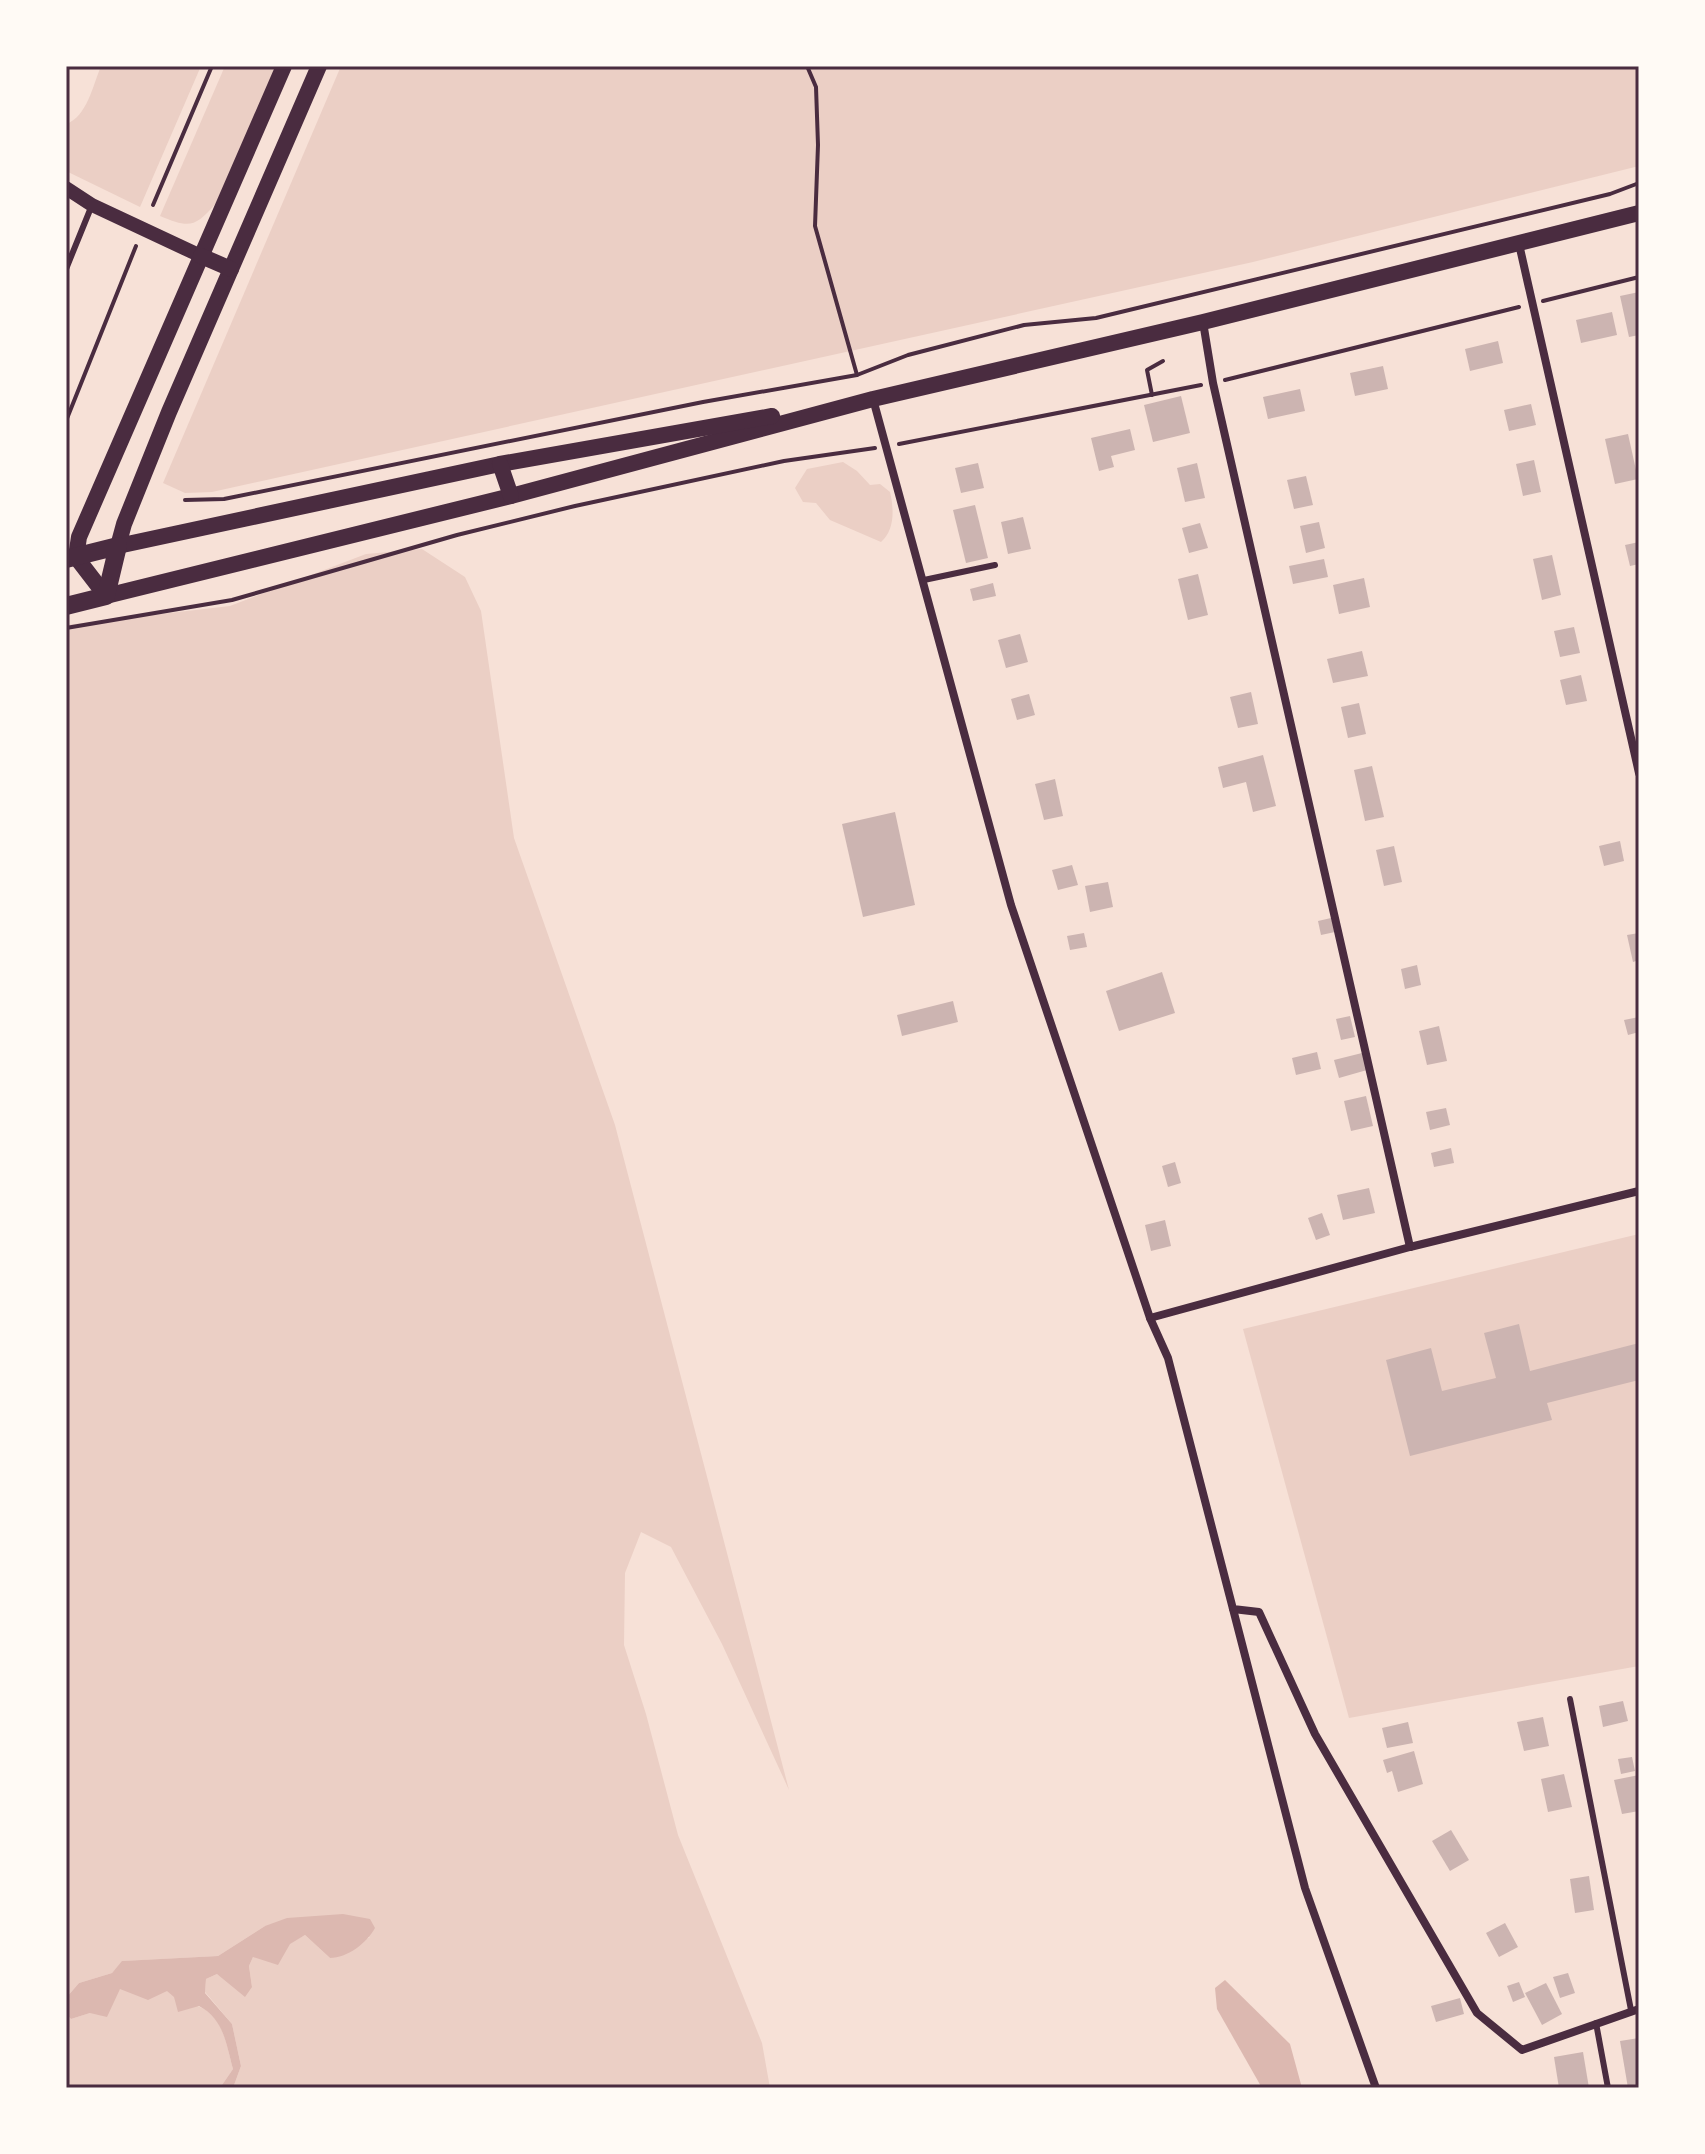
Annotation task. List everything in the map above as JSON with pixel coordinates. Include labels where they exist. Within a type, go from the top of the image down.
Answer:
[{"type":"main road","points":[[71,558],[284,66]]},
{"type":"main road","points":[[106,596],[124,524],[164,424],[319,66]]},
{"type":"main road","points":[[66,606],[511,496],[873,399],[1203,322],[1639,213]]},
{"type":"main road","points":[[201,256],[231,269]]},
{"type":"main road","points":[[71,558],[500,464],[873,399]]},
{"type":"main road","points":[[500,464],[511,496]]},
{"type":"main road","points":[[71,558],[106,596]]},
{"type":"street","points":[[66,188],[92,205],[201,256]]},
{"type":"street","points":[[1519,244],[1639,773]]},
{"type":"street","points":[[1203,322],[1213,383],[1410,1247]]},
{"type":"street","points":[[873,399],[1011,905],[1150,1318],[1168,1358],[1305,1888],[1376,2088]]},
{"type":"street","points":[[1150,1318],[1410,1247],[1639,1191]]},
{"type":"street","points":[[1233,1609],[1259,1612],[1315,1734],[1477,2013],[1522,2050],[1635,2010]]},
{"type":"lane","points":[[66,269],[92,205]]},
{"type":"lane","points":[[924,580],[995,565]]},
{"type":"lane","points":[[1570,1699],[1635,2010]]},
{"type":"lane","points":[[1596,2023],[1608,2088]]},
{"type":"path","points":[[153,205],[212,66]]},
{"type":"path","points":[[807,66],[816,87],[818,145],[815,226],[857,375]]},
{"type":"path","points":[[185,500],[224,499],[688,405],[857,375],[908,355],[1024,325],[1096,318],[1610,194],[1639,183]]},
{"type":"path","points":[[66,421],[136,246]]},
{"type":"path","points":[[66,628],[232,600],[457,535],[784,461],[884,447],[1213,383],[1639,277]]},
{"type":"path","points":[[1152,395],[1147,370],[1163,361]]},
{"type":"shaded area","points":[[101,66],[201,66],[140,207],[66,171],[66,124],[84,108]]},
{"type":"shaded area","points":[[225,66],[276,66],[216,203],[197,221],[185,224],[170,220],[160,216]]},
{"type":"shaded area","points":[[341,66],[1639,66],[1639,166],[1253,262],[212,492],[185,493],[163,483]]},
{"type":"shaded area","points":[[843,462],[870,485],[880,484],[890,492],[892,519],[889,532],[881,542],[830,520],[816,503],[803,502],[795,488],[807,469]]},
{"type":"shaded area","points":[[422,549],[465,577],[481,611],[514,838],[615,1125],[789,1790],[722,1644],[671,1547],[641,1532],[625,1573],[624,1645],[678,1835],[762,2043],[770,2088],[233,2088],[241,2066],[232,2024],[205,1992],[206,1979],[217,1974],[252,1987],[249,1966],[253,1957],[305,1935],[330,1958],[370,1937],[265,1926],[218,1956],[123,1961],[112,1973],[79,1983],[66,1998],[66,625],[230,606],[366,554]]},
{"type":"shaded area","points":[[1639,1234],[1639,1666],[1349,1718],[1243,1329]]},
{"type":"shaded area","points":[[343,1914],[370,1919],[375,1928],[362,1944],[350,1952],[330,1958],[305,1935],[290,1944],[278,1965],[253,1957],[249,1966],[252,1987],[245,1997],[217,1974],[206,1979],[205,1993],[232,2024],[241,2066],[233,2088],[223,2088],[222,2085],[233,2069],[219,2025],[199,2006],[178,2012],[174,1997],[167,1991],[148,2000],[120,1989],[107,2017],[90,2013],[71,2019],[66,2014],[66,1998],[79,1983],[112,1973],[122,1961],[218,1956],[265,1926],[287,1918]]},
{"type":"shaded area","points":[[1225,1980],[1290,2044],[1302,2088],[1262,2088],[1217,2009],[1215,1988]]},
{"type":"shaded area","points":[[120,1989],[167,1990],[209,2013],[224,2034],[233,2069],[223,2088],[66,2088],[66,2015],[71,2019],[90,2013]]},
{"type":"building","points":[[1639,292],[1639,335],[1629,337],[1620,296]]},
{"type":"building","points":[[1612,312],[1617,335],[1581,343],[1576,320]]},
{"type":"building","points":[[1498,341],[1503,363],[1470,371],[1465,349]]},
{"type":"building","points":[[1383,366],[1388,389],[1355,396],[1350,373]]},
{"type":"building","points":[[1300,389],[1305,411],[1268,419],[1263,397]]},
{"type":"building","points":[[1181,396],[1190,433],[1153,442],[1144,405]]},
{"type":"building","points":[[1531,404],[1536,425],[1509,431],[1504,410]]},
{"type":"building","points":[[1130,429],[1135,450],[1111,456],[1114,467],[1099,471],[1091,438]]},
{"type":"building","points":[[1628,434],[1638,479],[1615,484],[1605,439]]},
{"type":"building","points":[[1534,460],[1541,492],[1523,496],[1516,464]]},
{"type":"building","points":[[978,463],[984,488],[961,493],[955,468]]},
{"type":"building","points":[[1197,463],[1205,498],[1185,502],[1177,468]]},
{"type":"building","points":[[1306,476],[1313,505],[1294,509],[1287,480]]},
{"type":"building","points":[[975,505],[988,558],[966,563],[953,510]]},
{"type":"building","points":[[1023,517],[1031,549],[1008,554],[1001,522]]},
{"type":"building","points":[[1319,522],[1325,548],[1306,553],[1300,526]]},
{"type":"building","points":[[1200,523],[1208,548],[1189,553],[1182,528]]},
{"type":"building","points":[[1639,542],[1639,564],[1630,566],[1625,545]]},
{"type":"building","points":[[1552,555],[1561,595],[1542,600],[1533,559]]},
{"type":"building","points":[[1324,559],[1328,577],[1293,584],[1289,566]]},
{"type":"building","points":[[1198,574],[1208,615],[1188,620],[1178,579]]},
{"type":"building","points":[[1364,578],[1370,607],[1339,614],[1333,585]]},
{"type":"building","points":[[993,583],[996,596],[973,601],[970,589]]},
{"type":"building","points":[[1574,627],[1580,653],[1560,657],[1554,631]]},
{"type":"building","points":[[1020,634],[1028,662],[1006,668],[998,640]]},
{"type":"building","points":[[1362,651],[1368,676],[1333,683],[1327,659]]},
{"type":"building","points":[[1581,675],[1587,701],[1566,705],[1560,680]]},
{"type":"building","points":[[1251,692],[1258,724],[1238,728],[1230,697]]},
{"type":"building","points":[[1029,694],[1035,715],[1017,720],[1011,699]]},
{"type":"building","points":[[1359,703],[1366,734],[1348,738],[1341,707]]},
{"type":"building","points":[[1263,755],[1276,806],[1253,812],[1246,782],[1223,788],[1218,767]]},
{"type":"building","points":[[1372,766],[1384,817],[1365,821],[1354,770]]},
{"type":"building","points":[[1055,779],[1063,816],[1044,820],[1035,784]]},
{"type":"building","points":[[895,812],[915,905],[863,917],[842,824]]},
{"type":"building","points":[[1620,841],[1624,861],[1604,866],[1599,846]]},
{"type":"building","points":[[1394,846],[1402,882],[1384,886],[1376,850]]},
{"type":"building","points":[[1072,865],[1078,885],[1058,890],[1052,870]]},
{"type":"building","points":[[1108,882],[1113,907],[1090,912],[1085,886]]},
{"type":"building","points":[[1331,918],[1335,932],[1321,935],[1318,921]]},
{"type":"building","points":[[1084,933],[1087,947],[1070,950],[1067,936]]},
{"type":"building","points":[[1639,933],[1639,960],[1633,962],[1627,935]]},
{"type":"building","points":[[1417,965],[1421,985],[1405,989],[1401,969]]},
{"type":"building","points":[[1162,972],[1175,1013],[1119,1031],[1106,991]]},
{"type":"building","points":[[953,1001],[958,1022],[902,1036],[897,1015]]},
{"type":"building","points":[[1350,1016],[1355,1037],[1341,1040],[1336,1019]]},
{"type":"building","points":[[1639,1017],[1639,1032],[1628,1035],[1624,1020]]},
{"type":"building","points":[[1439,1026],[1447,1061],[1427,1065],[1419,1031]]},
{"type":"building","points":[[1317,1052],[1321,1069],[1296,1075],[1292,1058]]},
{"type":"building","points":[[1362,1053],[1367,1070],[1339,1078],[1334,1060]]},
{"type":"building","points":[[1366,1096],[1373,1126],[1351,1131],[1344,1101]]},
{"type":"building","points":[[1446,1108],[1450,1125],[1430,1130],[1426,1112]]},
{"type":"building","points":[[1451,1148],[1454,1163],[1434,1167],[1431,1153]]},
{"type":"building","points":[[1175,1162],[1181,1183],[1168,1187],[1162,1166]]},
{"type":"building","points":[[1369,1188],[1375,1213],[1343,1220],[1337,1195]]},
{"type":"building","points":[[1322,1213],[1330,1235],[1316,1240],[1308,1218]]},
{"type":"building","points":[[1165,1220],[1171,1246],[1151,1251],[1145,1225]]},
{"type":"building","points":[[1519,1324],[1530,1371],[1639,1343],[1639,1380],[1547,1403],[1552,1420],[1410,1456],[1386,1360],[1431,1348],[1442,1391],[1496,1378],[1484,1333]]},
{"type":"building","points":[[1623,1701],[1628,1721],[1603,1727],[1599,1706]]},
{"type":"building","points":[[1543,1717],[1549,1746],[1524,1751],[1517,1722]]},
{"type":"building","points":[[1408,1722],[1413,1743],[1387,1748],[1382,1728]]},
{"type":"building","points":[[1414,1751],[1423,1784],[1398,1792],[1392,1771],[1387,1773],[1383,1760]]},
{"type":"building","points":[[1632,1757],[1635,1771],[1621,1774],[1618,1759]]},
{"type":"building","points":[[1564,1774],[1572,1807],[1548,1812],[1541,1779]]},
{"type":"building","points":[[1639,1775],[1639,1811],[1622,1814],[1614,1780]]},
{"type":"building","points":[[1451,1830],[1469,1860],[1450,1871],[1432,1841]]},
{"type":"building","points":[[1589,1876],[1594,1910],[1575,1913],[1570,1879]]},
{"type":"building","points":[[1505,1923],[1518,1947],[1499,1957],[1486,1933]]},
{"type":"building","points":[[1568,1973],[1575,1993],[1560,1998],[1553,1977]]},
{"type":"building","points":[[1519,1982],[1525,1997],[1513,2002],[1507,1986]]},
{"type":"building","points":[[1546,1983],[1562,2014],[1542,2025],[1525,1993]]},
{"type":"building","points":[[1460,1998],[1464,2014],[1436,2022],[1431,2006]]},
{"type":"building","points":[[1639,2038],[1639,2088],[1628,2088],[1620,2041]]},
{"type":"building","points":[[1583,2052],[1589,2088],[1559,2088],[1554,2057]]}]
